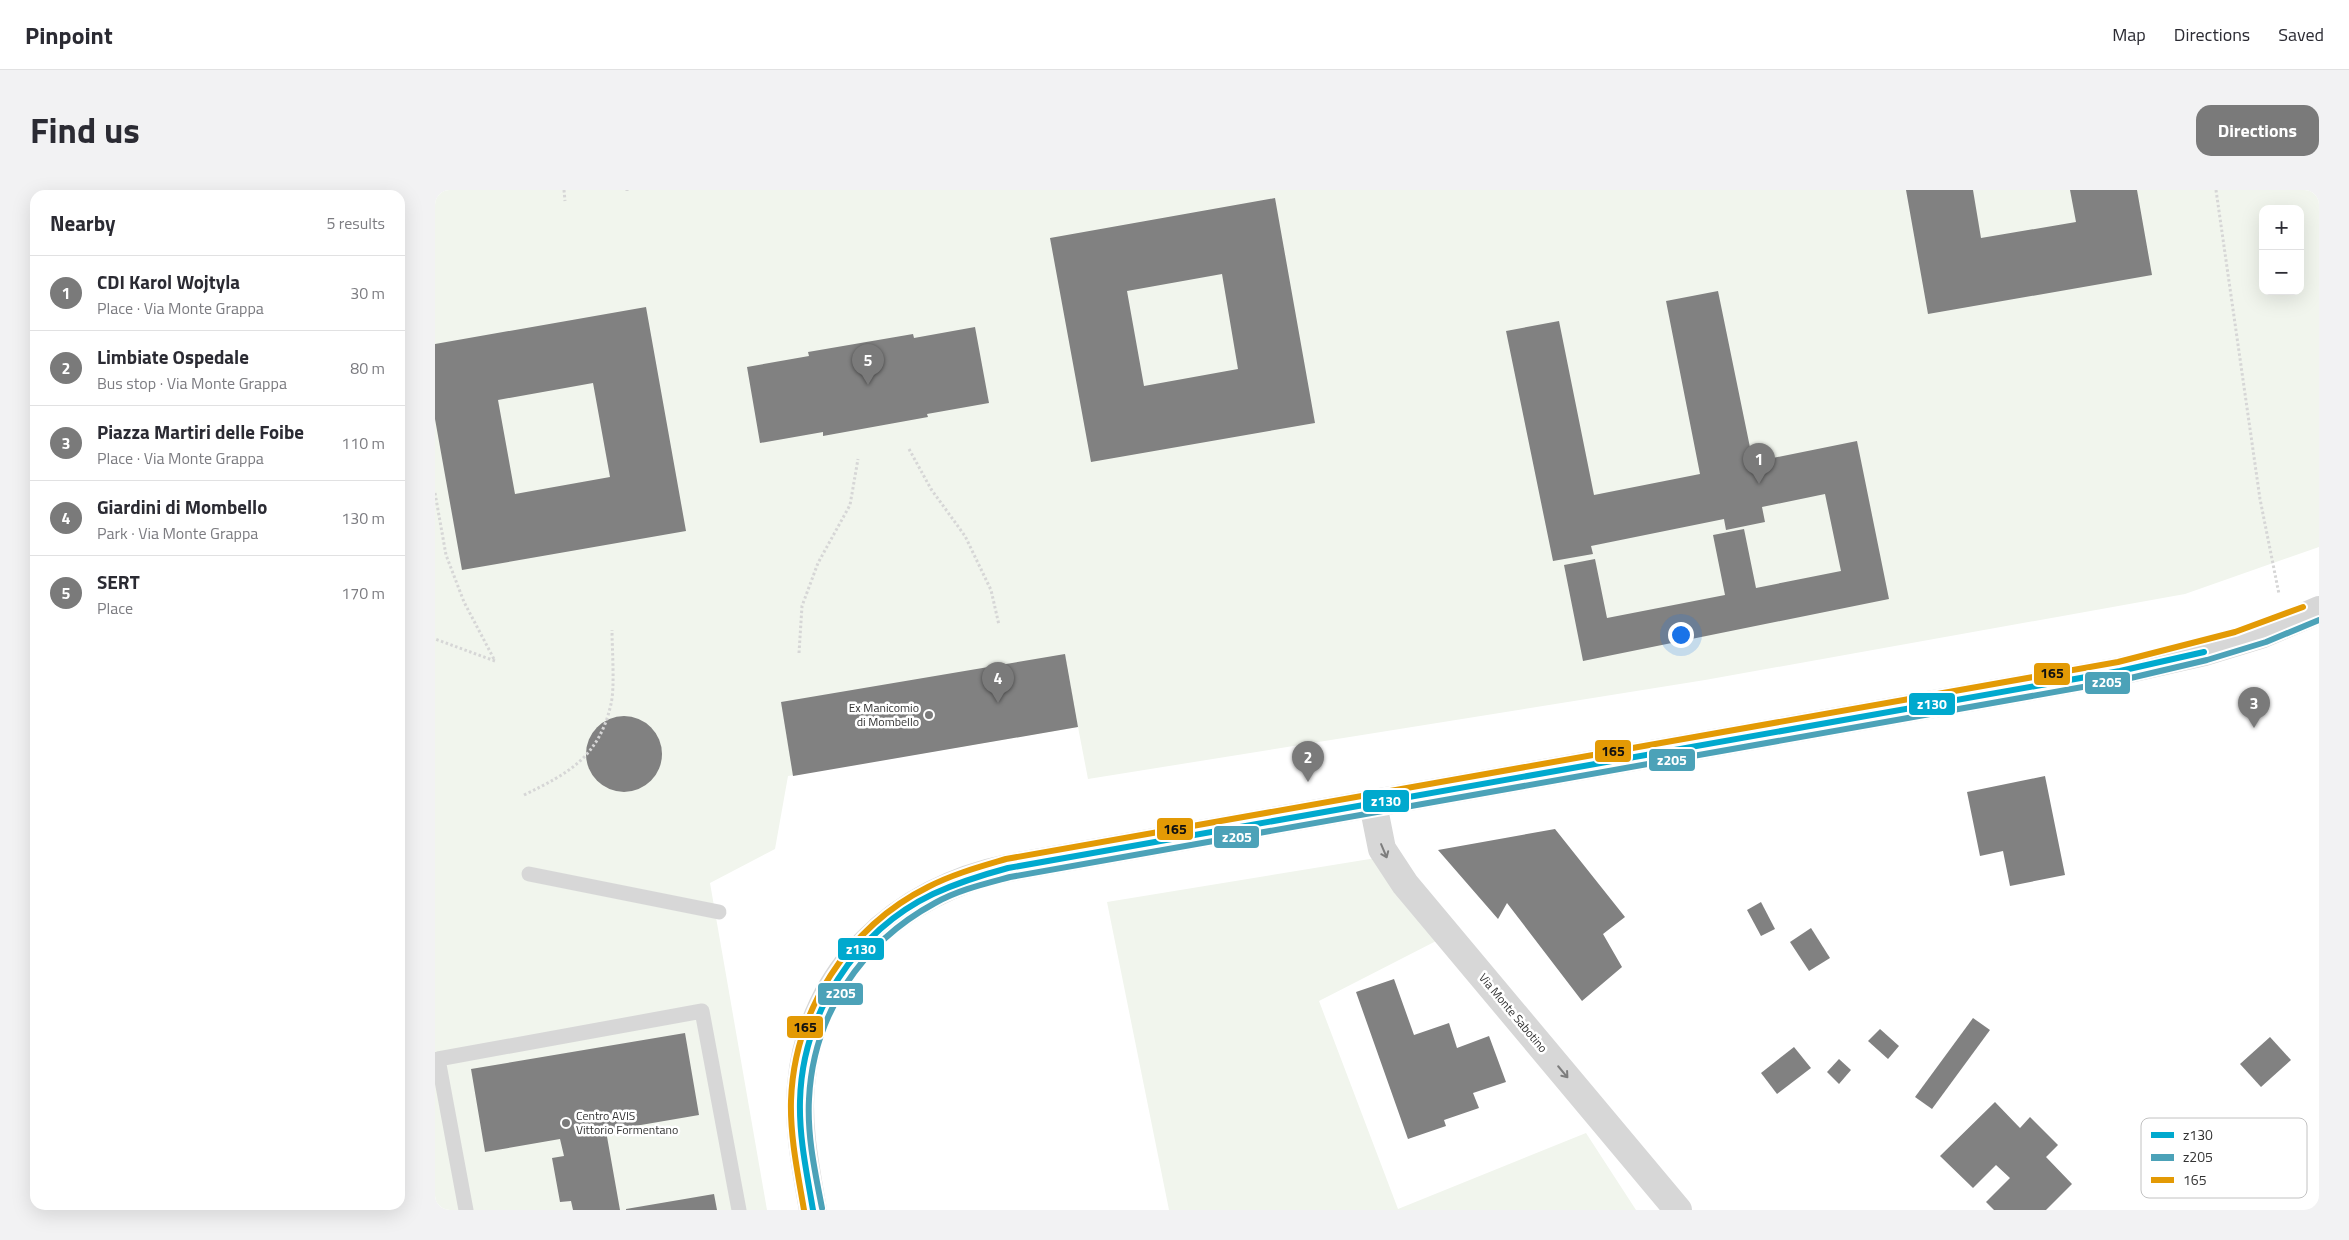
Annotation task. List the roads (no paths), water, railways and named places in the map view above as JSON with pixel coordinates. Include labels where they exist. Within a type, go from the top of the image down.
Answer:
[{"type":"street","points":[[813,1210],[803,1153],[800,1106],[804,1058],[811,1033],[827,996],[850,962],[877,932],[909,907],[957,882],[995,871],[2120,671],[2204,652],[2263,634],[2319,610]]},
{"type":"street","name":"Via Monte Sabotino","points":[[1373,804],[1382,849],[1389,863],[1678,1210]]},
{"type":"street","points":[[1649,1174],[1662,1210]]},
{"type":"lane","points":[[529,874],[719,912]]},
{"type":"lane","points":[[466,1210],[438,1059],[702,1011],[739,1210]]},
{"type":"place","name":"SERT","points":[[868,385]]},
{"type":"place","name":"CDI Karol Wojtyla","points":[[1759,484]]},
{"type":"place","name":"Giardini di Mombello","points":[[998,703]]},
{"type":"place","name":"Ex Manicomio di Mombello","points":[[929,715]]},
{"type":"place","name":"Piazza Martiri delle Foibe","points":[[2254,728]]},
{"type":"place","name":"Limbiate Ospedale","points":[[1308,782]]},
{"type":"place","name":"Centro AVIS Vittorio Formentano","points":[[566,1123]]}]
